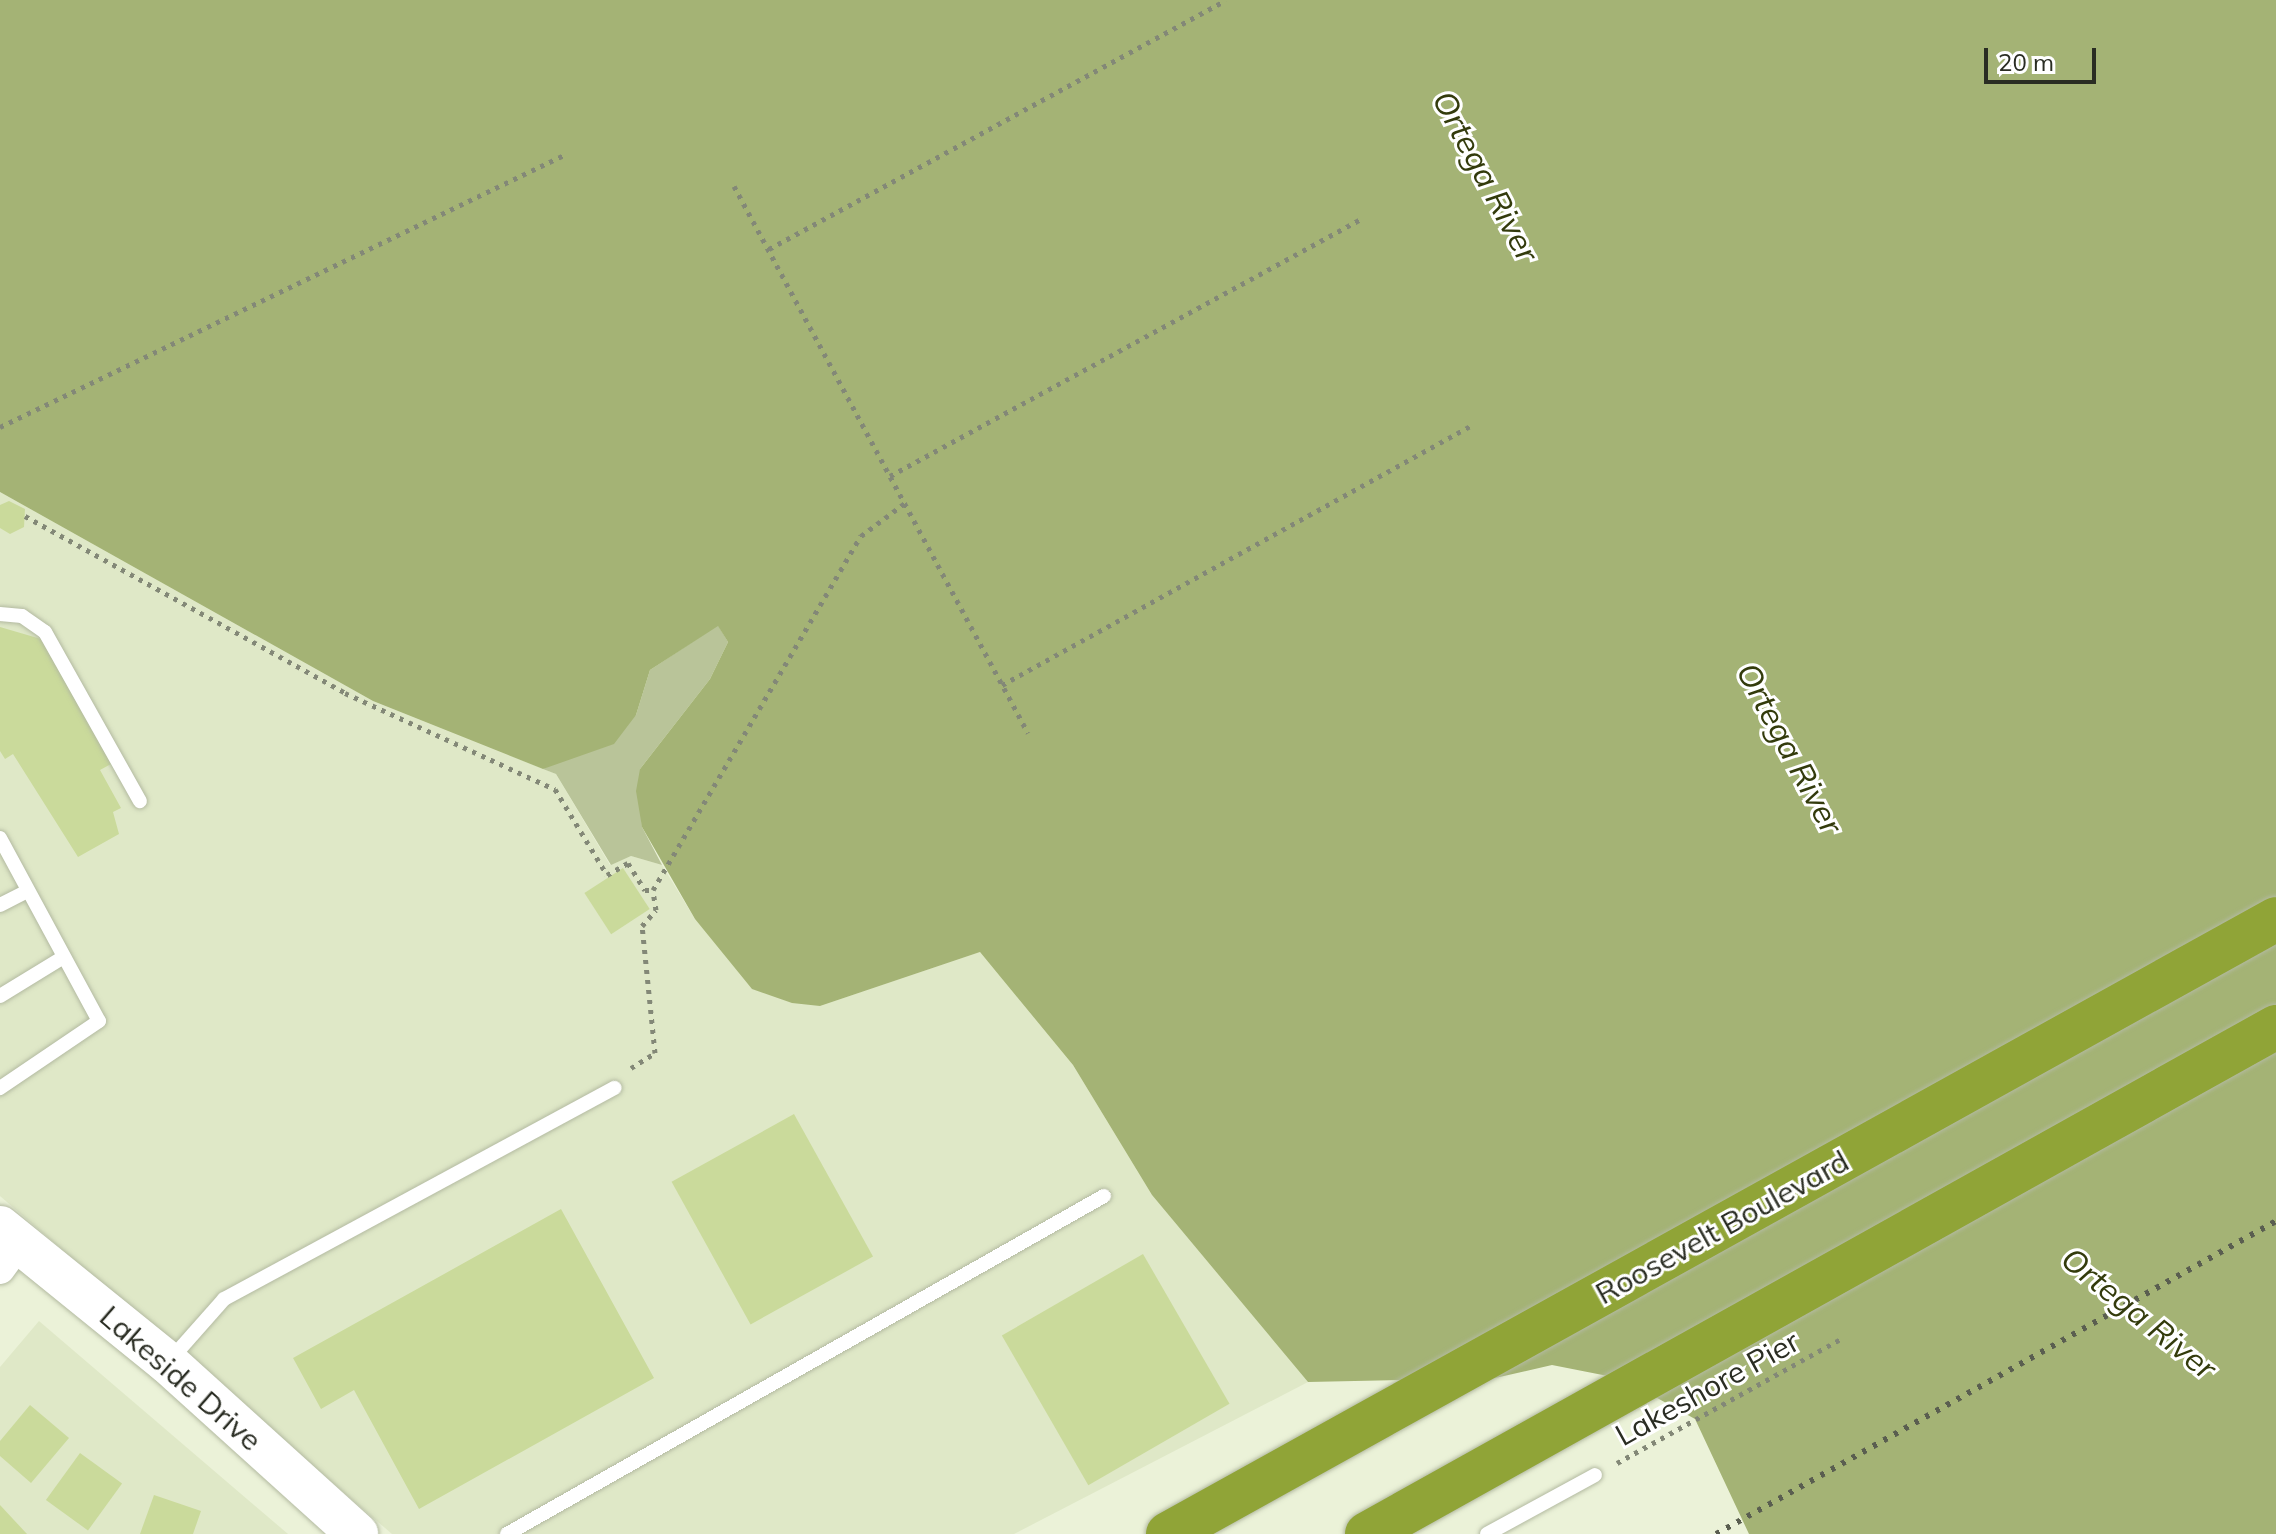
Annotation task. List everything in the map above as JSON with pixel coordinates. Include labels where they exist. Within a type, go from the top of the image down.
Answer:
[{"type":"highway","name":"Roosevelt Boulevard","points":[[1168,1534],[2276,919]]},
{"type":"highway","points":[[1367,1534],[2276,1027]]},
{"type":"street","name":"Lakeside Drive","points":[[7,1246],[168,1363],[357,1534]]},
{"type":"lane","points":[[0,614],[22,616],[45,632],[140,801]]},
{"type":"lane","points":[[0,838],[62,958],[99,1021],[0,1088]]},
{"type":"lane","points":[[0,905],[27,891]]},
{"type":"lane","points":[[0,996],[62,958]]},
{"type":"lane","points":[[168,1363],[224,1299],[615,1088]]},
{"type":"lane","points":[[507,1534],[1104,1196]]},
{"type":"lane","points":[[1487,1534],[1595,1475]]},
{"type":"path","points":[[769,249],[1226,0]]},
{"type":"path","points":[[0,427],[566,154]]},
{"type":"path","points":[[734,186],[1028,733]]},
{"type":"path","points":[[890,476],[1361,219]]},
{"type":"path","points":[[1002,685],[1472,425]]},
{"type":"path","points":[[633,1065],[655,1053],[642,926],[656,910],[653,890],[861,536],[905,503]]},
{"type":"path","points":[[25,516],[345,693],[555,789],[607,875],[628,863],[645,890],[653,890]]},
{"type":"path","name":"Lakeshore Pier","points":[[1595,1475],[1841,1339]]},
{"type":"shaded area","points":[[0,492],[373,701],[556,774],[610,865],[631,856],[662,865],[695,919],[820,1006],[980,952],[1073,1065],[1152,1195],[1308,1382],[1014,1534],[392,1534],[0,1196]]},
{"type":"shaded area","points":[[718,625],[728,642],[710,679],[640,769],[642,827],[662,865],[631,856],[611,865],[556,774],[543,769],[636,715],[650,670]]},
{"type":"shaded area","points":[[39,1321],[288,1534],[0,1534],[0,1367]]},
{"type":"water","name":"Ortega River","points":[[0,0],[2276,0],[2276,1534],[1749,1534],[1695,1419],[1623,1379],[1552,1365],[1495,1378],[1308,1382],[1152,1195],[1073,1065],[980,952],[820,1006],[792,1003],[752,989],[695,919],[642,827],[636,791],[640,769],[710,679],[728,642],[718,626],[650,670],[636,715],[614,744],[543,769],[373,701],[0,492]]},
{"type":"building","points":[[9,501],[25,509],[24,527],[10,534],[0,528],[0,505]]},
{"type":"building","points":[[0,627],[41,639],[111,764],[100,770],[121,808],[113,812],[119,834],[78,857],[13,754],[5,759],[0,751]]},
{"type":"building","points":[[623,868],[650,909],[611,934],[584,893]]},
{"type":"building","points":[[794,1114],[873,1257],[751,1324],[672,1182]]},
{"type":"building","points":[[561,1209],[654,1378],[419,1509],[354,1390],[321,1409],[293,1358]]},
{"type":"building","points":[[1143,1254],[1230,1404],[1088,1485],[1002,1336]]},
{"type":"building","points":[[30,1405],[69,1438],[31,1483],[0,1456],[0,1441]]},
{"type":"building","points":[[80,1453],[122,1484],[88,1530],[46,1500]]},
{"type":"building","points":[[154,1495],[201,1511],[193,1534],[140,1534]]},
{"type":"building","points":[[0,1505],[27,1534],[0,1534]]},
{"type":"railway","points":[[1716,1534],[2276,1221]]}]
